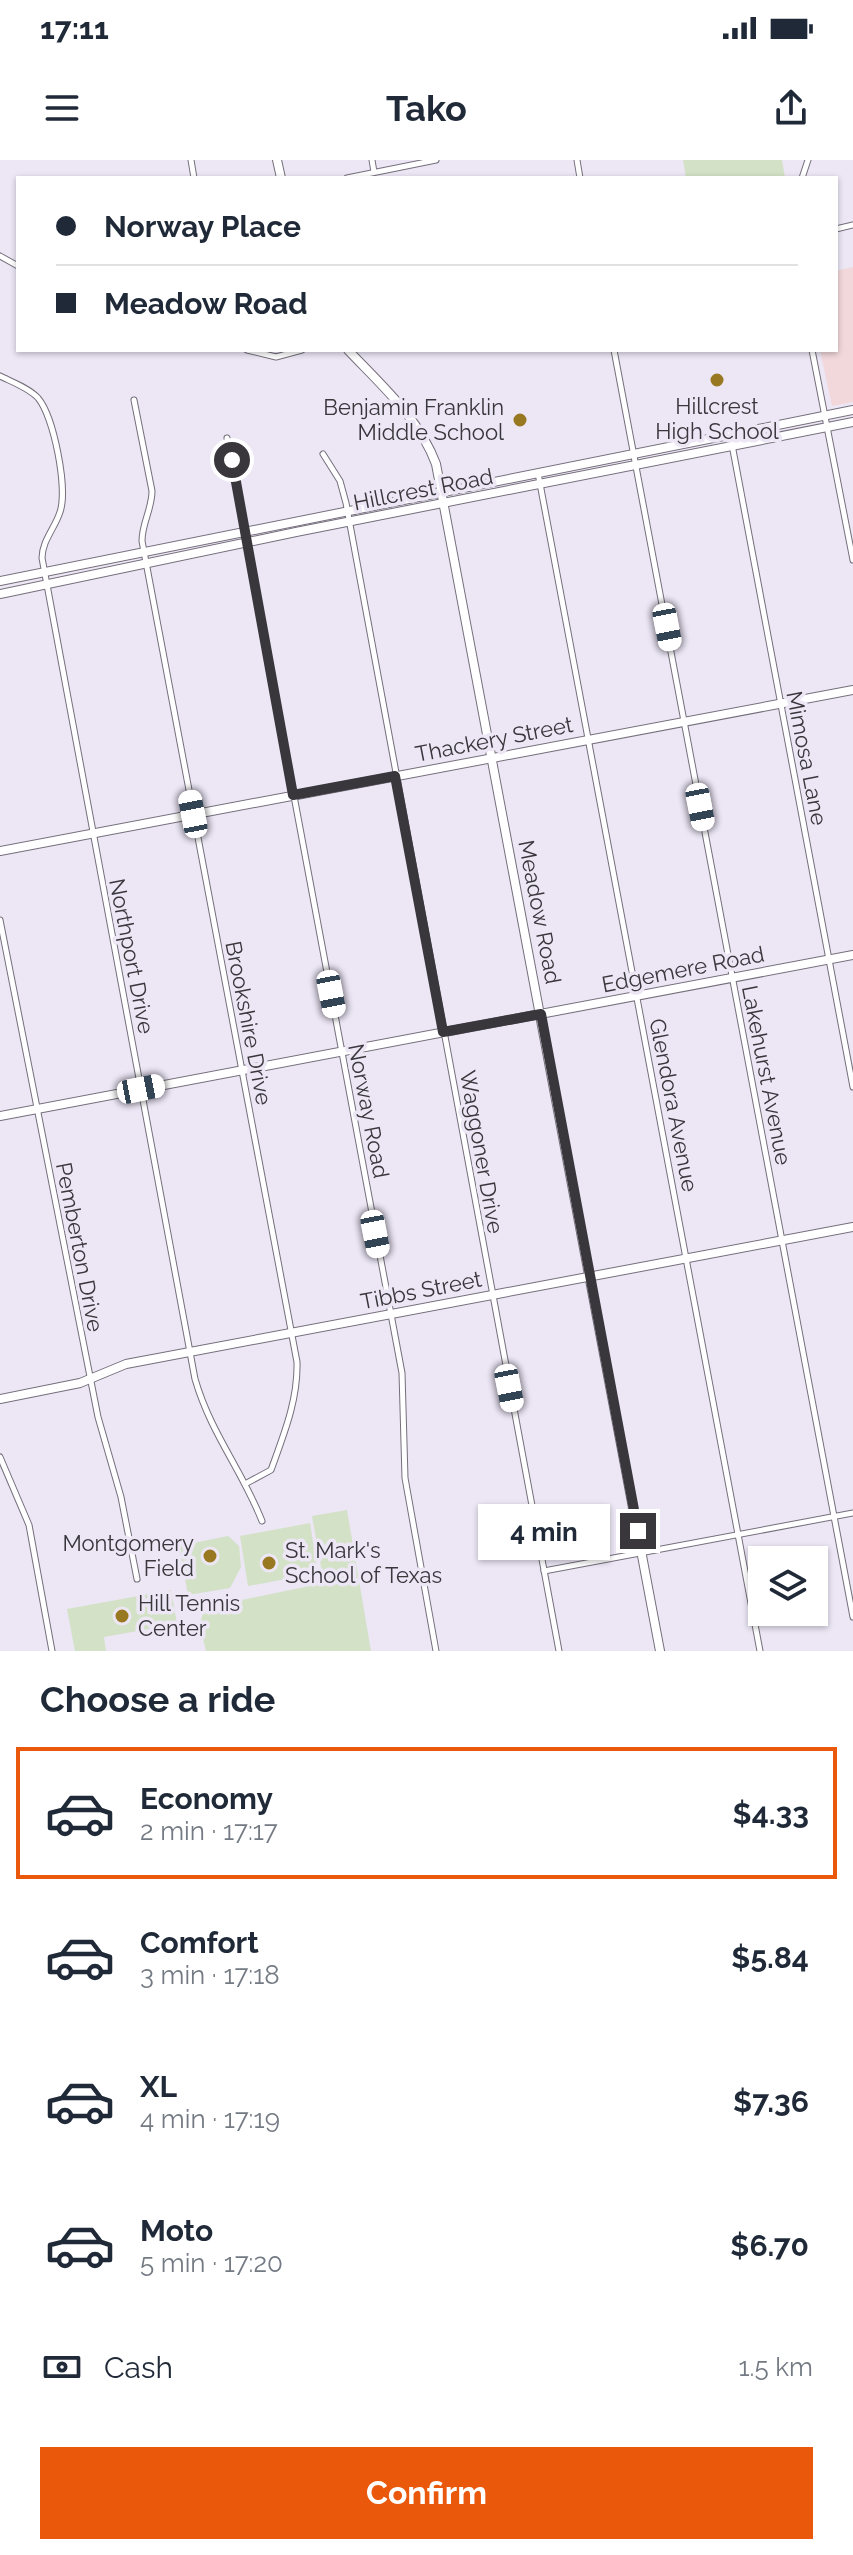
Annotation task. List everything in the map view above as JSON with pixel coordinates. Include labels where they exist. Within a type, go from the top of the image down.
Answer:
[{"type":"street","points":[[372,160],[374,172]]},
{"type":"street","points":[[356,176],[436,160]]},
{"type":"street","points":[[0,256],[15,265]]},
{"type":"street","points":[[255,352],[276,357],[295,352]]},
{"type":"street","name":"Meadow Road","points":[[350,352],[410,416],[436,464],[660,1651]]},
{"type":"street","name":"Lakehurst Avenue","points":[[614,352],[853,1617]]},
{"type":"street","points":[[812,352],[853,560]]},
{"type":"street","points":[[0,376],[33,393],[44,406],[51,424],[63,492],[60,513],[42,549],[45,572]]},
{"type":"street","name":"Brookshire Drive","points":[[134,400],[152,491],[143,528],[144,551],[292,1333],[297,1378],[290,1417],[271,1470],[245,1484]]},
{"type":"street","name":"Hillcrest Road","points":[[0,594],[247,543],[442,491],[853,410]]},
{"type":"street","name":"Hillcrest Road","points":[[0,581],[244,531],[445,502],[853,422]]},
{"type":"street","name":"Mimosa Lane","points":[[730,434],[853,1087]]},
{"type":"street","name":"Norway Road","points":[[227,438],[402,1373],[405,1478],[436,1651]]},
{"type":"street","name":"Waggoner Drive","points":[[323,454],[340,481],[348,516],[559,1651]]},
{"type":"street","name":"Glendora Avenue","points":[[538,472],[760,1651]]},
{"type":"street","name":"Northport Drive","points":[[45,572],[190,1352],[203,1404],[262,1521]]},
{"type":"street","name":"Thackery Street","points":[[0,851],[853,690]]},
{"type":"street","name":"Pemberton Drive","points":[[0,920],[90,1377],[104,1442],[127,1522],[137,1579]]},
{"type":"street","name":"Edgemere Road","points":[[0,1116],[853,955]]},
{"type":"street","name":"Tibbs Street","points":[[0,1399],[69,1386],[126,1364],[853,1227]]},
{"type":"street","points":[[0,1457],[29,1525],[52,1651]]},
{"type":"street","points":[[544,1571],[853,1513]]},
{"type":"shaded area","points":[[853,267],[853,402],[832,406],[820,352],[838,352],[838,271]]},
{"type":"green space","points":[[683,160],[782,160],[785,176],[686,176]]},
{"type":"green space","points":[[347,1510],[371,1651],[206,1651],[201,1622],[208,1607],[324,1583],[312,1516]]},
{"type":"green space","points":[[310,1523],[318,1573],[248,1586],[240,1536]]},
{"type":"green space","name":"Montgomery Field","points":[[228,1536],[239,1546],[241,1567],[230,1588],[188,1595],[179,1546]]},
{"type":"green space","name":"Hill Tennis Center","points":[[171,1590],[177,1624],[104,1637],[106,1651],[75,1651],[67,1609]]},
{"type":"place","name":"Hillcrest High School","points":[[717,380]]},
{"type":"place","name":"Benjamin Franklin Middle School","points":[[520,420]]},
{"type":"place","name":"Montgomery Field","points":[[210,1556]]},
{"type":"place","name":"St. Mark's School of Texas","points":[[269,1563]]},
{"type":"place","name":"Hill Tennis Center","points":[[122,1616]]},
{"type":"route","points":[[232,460],[293,795],[395,776],[443,1032],[541,1014],[638,1531]]}]
